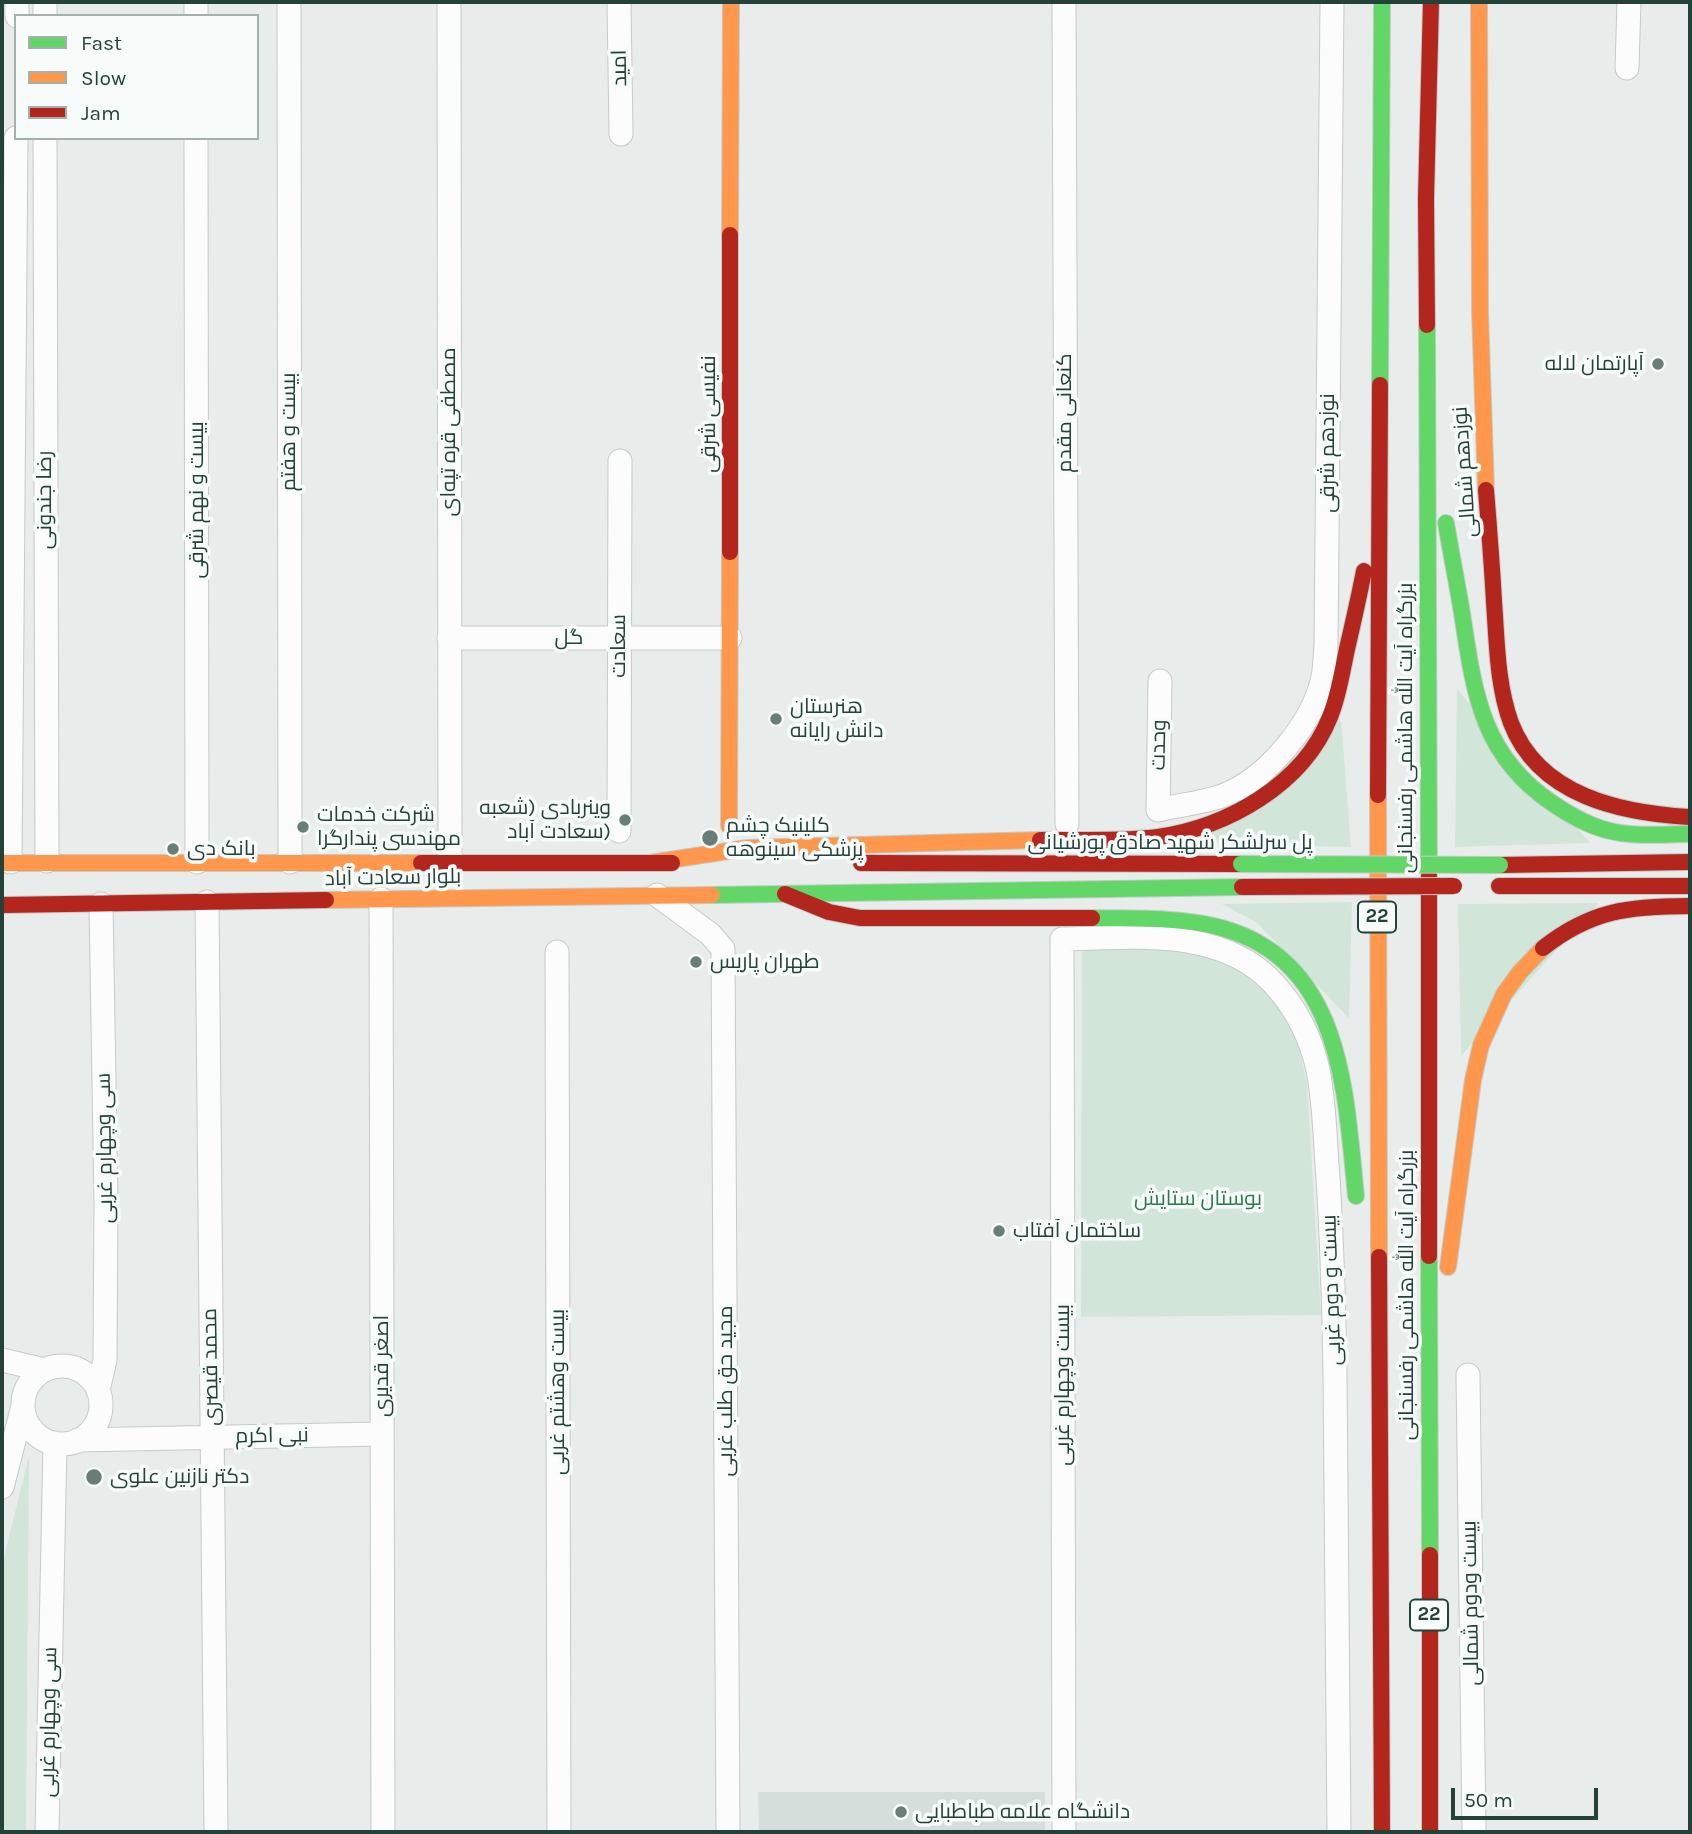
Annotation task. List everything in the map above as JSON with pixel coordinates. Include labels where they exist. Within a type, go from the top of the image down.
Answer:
[{"type":"main road","name":"نفیسی شرقی","points":[[729,826],[731,2]]},
{"type":"main road","name":"بزرگراه آیت الله هاشمی رفسنجانی","points":[[1382,2],[1377,916],[1382,1832]]},
{"type":"main road","name":"بزرگراه آیت الله هاشمی رفسنجانی","points":[[1430,1832],[1426,198],[1431,2]]},
{"type":"main road","name":"نوزدهم شمالی","points":[[1479,2],[1482,416],[1499,658],[1509,720],[1536,763],[1559,783],[1584,797],[1632,813],[1690,817]]},
{"type":"main road","points":[[1428,426],[1475,693],[1487,729],[1503,759],[1530,788],[1549,803],[1595,826],[1616,832],[1690,834]]},
{"type":"main road","points":[[650,863],[748,848],[1156,837],[1183,833],[1233,813],[1278,785],[1301,762],[1321,736],[1334,704],[1341,675],[1363,577],[1381,476]]},
{"type":"main road","name":"پل سرلشکر شهید صادق پورشیانی","points":[[842,863],[1500,865],[1690,862]]},
{"type":"main road","name":"بلوار سعادت آباد","points":[[6,863],[650,863]]},
{"type":"main road","points":[[650,863],[788,863]]},
{"type":"main road","name":"پل سرلشکر شهید صادق پورشیانی","points":[[785,894],[1242,887],[1690,886]]},
{"type":"main road","name":"بلوار سعادت آباد","points":[[2,905],[785,894]]},
{"type":"main road","points":[[785,894],[846,917],[1089,917],[1175,920],[1212,925],[1241,935],[1263,947],[1307,987],[1330,1032],[1342,1076],[1359,1216]]},
{"type":"main road","points":[[1429,1397],[1474,1071],[1497,1003],[1533,955],[1569,928],[1611,911],[1638,907],[1690,906]]},
{"type":"main road","points":[[1363,1243],[1378,1337]]},
{"type":"street","name":"بیست و هفتم","points":[[289,2],[290,862]]},
{"type":"street","name":"مصطفی قره تپه‌ای","points":[[449,2],[450,862]]},
{"type":"street","name":"امید","points":[[619,2],[621,134]]},
{"type":"street","name":"کنعانی مقدم","points":[[1064,2],[1067,824]]},
{"type":"street","name":"نوزدهم شرقی","points":[[1158,810],[1221,796],[1249,783],[1275,761],[1296,733],[1311,708],[1323,678],[1326,645],[1332,2]]},
{"type":"street","points":[[1627,68],[1629,2]]},
{"type":"street","name":"رضا جندونی","points":[[6,863],[16,140]]},
{"type":"street","name":"رضا جندونی","points":[[45,140],[47,861]]},
{"type":"street","name":"بیست و نهم شرقی","points":[[196,140],[197,862]]},
{"type":"street","points":[[14,383],[45,383]]},
{"type":"street","name":"سعادت","points":[[618,831],[620,461]]},
{"type":"street","name":"گل","points":[[449,638],[730,638]]},
{"type":"street","name":"وحدت","points":[[1158,810],[1160,681]]},
{"type":"street","name":"مجید حق طلب غربی","points":[[657,895],[710,934],[723,949],[728,1832]]},
{"type":"street","name":"اصغر قدیری","points":[[381,899],[383,1832]]},
{"type":"street","name":"محمد قیصری","points":[[207,902],[216,1832]]},
{"type":"street","name":"سی وچهارم غربی","points":[[98,1391],[104,1360],[106,1202],[101,904]]},
{"type":"street","name":"بیست و دوم غربی","points":[[1062,939],[1179,938],[1206,944],[1243,960],[1272,982],[1292,1006],[1307,1034],[1318,1070],[1324,1115],[1334,1285],[1339,1832]]},
{"type":"street","name":"بیست وچهارم غربی","points":[[1062,939],[1064,1832]]},
{"type":"street","name":"بیست وهشتم غربی","points":[[557,953],[559,1832]]},
{"type":"street","points":[[2,1360],[44,1370]]},
{"type":"street","points":[[2,1487],[25,1393],[30,1381],[44,1370],[61,1366],[73,1367],[92,1380],[101,1402],[100,1413],[88,1433],[67,1443],[55,1443],[32,1430],[25,1419],[23,1406]]},
{"type":"street","name":"بیست ودوم شمالی","points":[[1468,1375],[1474,1832]]},
{"type":"street","name":"نبی اکرم","points":[[78,1440],[382,1434]]},
{"type":"street","name":"سی وچهارم غربی","points":[[47,1832],[55,1443]]},
{"type":"shaded area","name":"دانشگاه علامه طباطبایی","points":[[758,1792],[1045,1792],[1045,1832],[759,1832]]},
{"type":"green space","points":[[1457,689],[1590,843],[1455,847]]},
{"type":"green space","points":[[1341,720],[1351,847],[1191,843]]},
{"type":"green space","points":[[1352,902],[1349,1018],[1256,922],[1222,904]]},
{"type":"green space","points":[[1599,903],[1461,1056],[1458,904]]},
{"type":"green space","name":"بوستان ستایش","points":[[1189,948],[1233,965],[1270,996],[1296,1033],[1307,1083],[1321,1315],[1081,1317],[1082,952],[1088,949]]},
{"type":"green space","points":[[29,1455],[26,1832],[2,1832],[2,1566]]},
{"type":"traffic: fast","points":[[1380,385],[1382,2]]},
{"type":"traffic: fast","points":[[1427,325],[1429,877]]},
{"type":"traffic: fast","points":[[1446,523],[1477,695],[1495,743],[1510,764],[1528,784],[1552,803],[1590,824],[1624,834],[1690,834]]},
{"type":"traffic: fast","points":[[1241,864],[1500,865]]},
{"type":"traffic: fast","points":[[712,895],[1242,887]]},
{"type":"traffic: fast","points":[[1092,918],[1168,920],[1214,926],[1257,942],[1289,966],[1313,997],[1329,1032],[1347,1113],[1356,1196]]},
{"type":"traffic: fast","points":[[1429,1256],[1430,1555]]},
{"type":"traffic: slow","points":[[730,235],[731,2]]},
{"type":"traffic: slow","points":[[1479,2],[1480,312],[1486,490]]},
{"type":"traffic: slow","points":[[729,826],[730,552]]},
{"type":"traffic: slow","points":[[1378,795],[1379,1257]]},
{"type":"traffic: slow","points":[[650,863],[748,848],[1040,840]]},
{"type":"traffic: slow","points":[[2,863],[421,863]]},
{"type":"traffic: slow","points":[[326,900],[712,895]]},
{"type":"traffic: slow","points":[[1448,1267],[1473,1080],[1481,1045],[1504,994],[1543,948]]},
{"type":"traffic: jam","points":[[1427,325],[1426,198],[1431,2]]},
{"type":"traffic: jam","points":[[730,235],[730,552]]},
{"type":"traffic: jam","points":[[1378,795],[1380,385]]},
{"type":"traffic: jam","points":[[1486,490],[1500,679],[1506,709],[1524,748],[1541,768],[1562,784],[1585,796],[1636,811],[1689,817]]},
{"type":"traffic: jam","points":[[1040,840],[1128,839],[1184,832],[1236,813],[1282,782],[1318,741],[1330,717],[1364,571]]},
{"type":"traffic: jam","points":[[1500,865],[1690,862]]},
{"type":"traffic: jam","points":[[421,863],[672,863]]},
{"type":"traffic: jam","points":[[861,863],[1241,864]]},
{"type":"traffic: jam","points":[[1429,877],[1429,1256]]},
{"type":"traffic: jam","points":[[1242,887],[1454,886]]},
{"type":"traffic: jam","points":[[1499,886],[1690,886]]},
{"type":"traffic: jam","points":[[785,894],[829,912],[860,918],[1092,918]]},
{"type":"traffic: jam","points":[[2,905],[326,900]]},
{"type":"traffic: jam","points":[[1543,948],[1578,925],[1612,913],[1648,907],[1690,906]]},
{"type":"traffic: jam","points":[[1379,1257],[1382,1832]]},
{"type":"traffic: jam","points":[[1430,1555],[1430,1832]]},
{"type":"place","name":"آپارتمان لاله","points":[[1658,364]]},
{"type":"place","name":"هنرستان دانش رایانه","points":[[776,719]]},
{"type":"place","name":"وینربادی (شعبه سعادت آباد)","points":[[625,820]]},
{"type":"place","name":"شرکت خدمات مهندسى پندارگرا","points":[[303,827]]},
{"type":"place","name":"کلینیک چشم پزشکی سینوهه","points":[[710,838]]},
{"type":"place","name":"بانک دی","points":[[173,849]]},
{"type":"place","name":"طهران پاریس","points":[[696,962]]},
{"type":"place","name":"ساختمان آفتاب","points":[[999,1231]]},
{"type":"place","name":"دکتر نازنین علوی","points":[[94,1477]]},
{"type":"place","name":"دانشگاه علامه طباطبایی","points":[[901,1812]]}]
